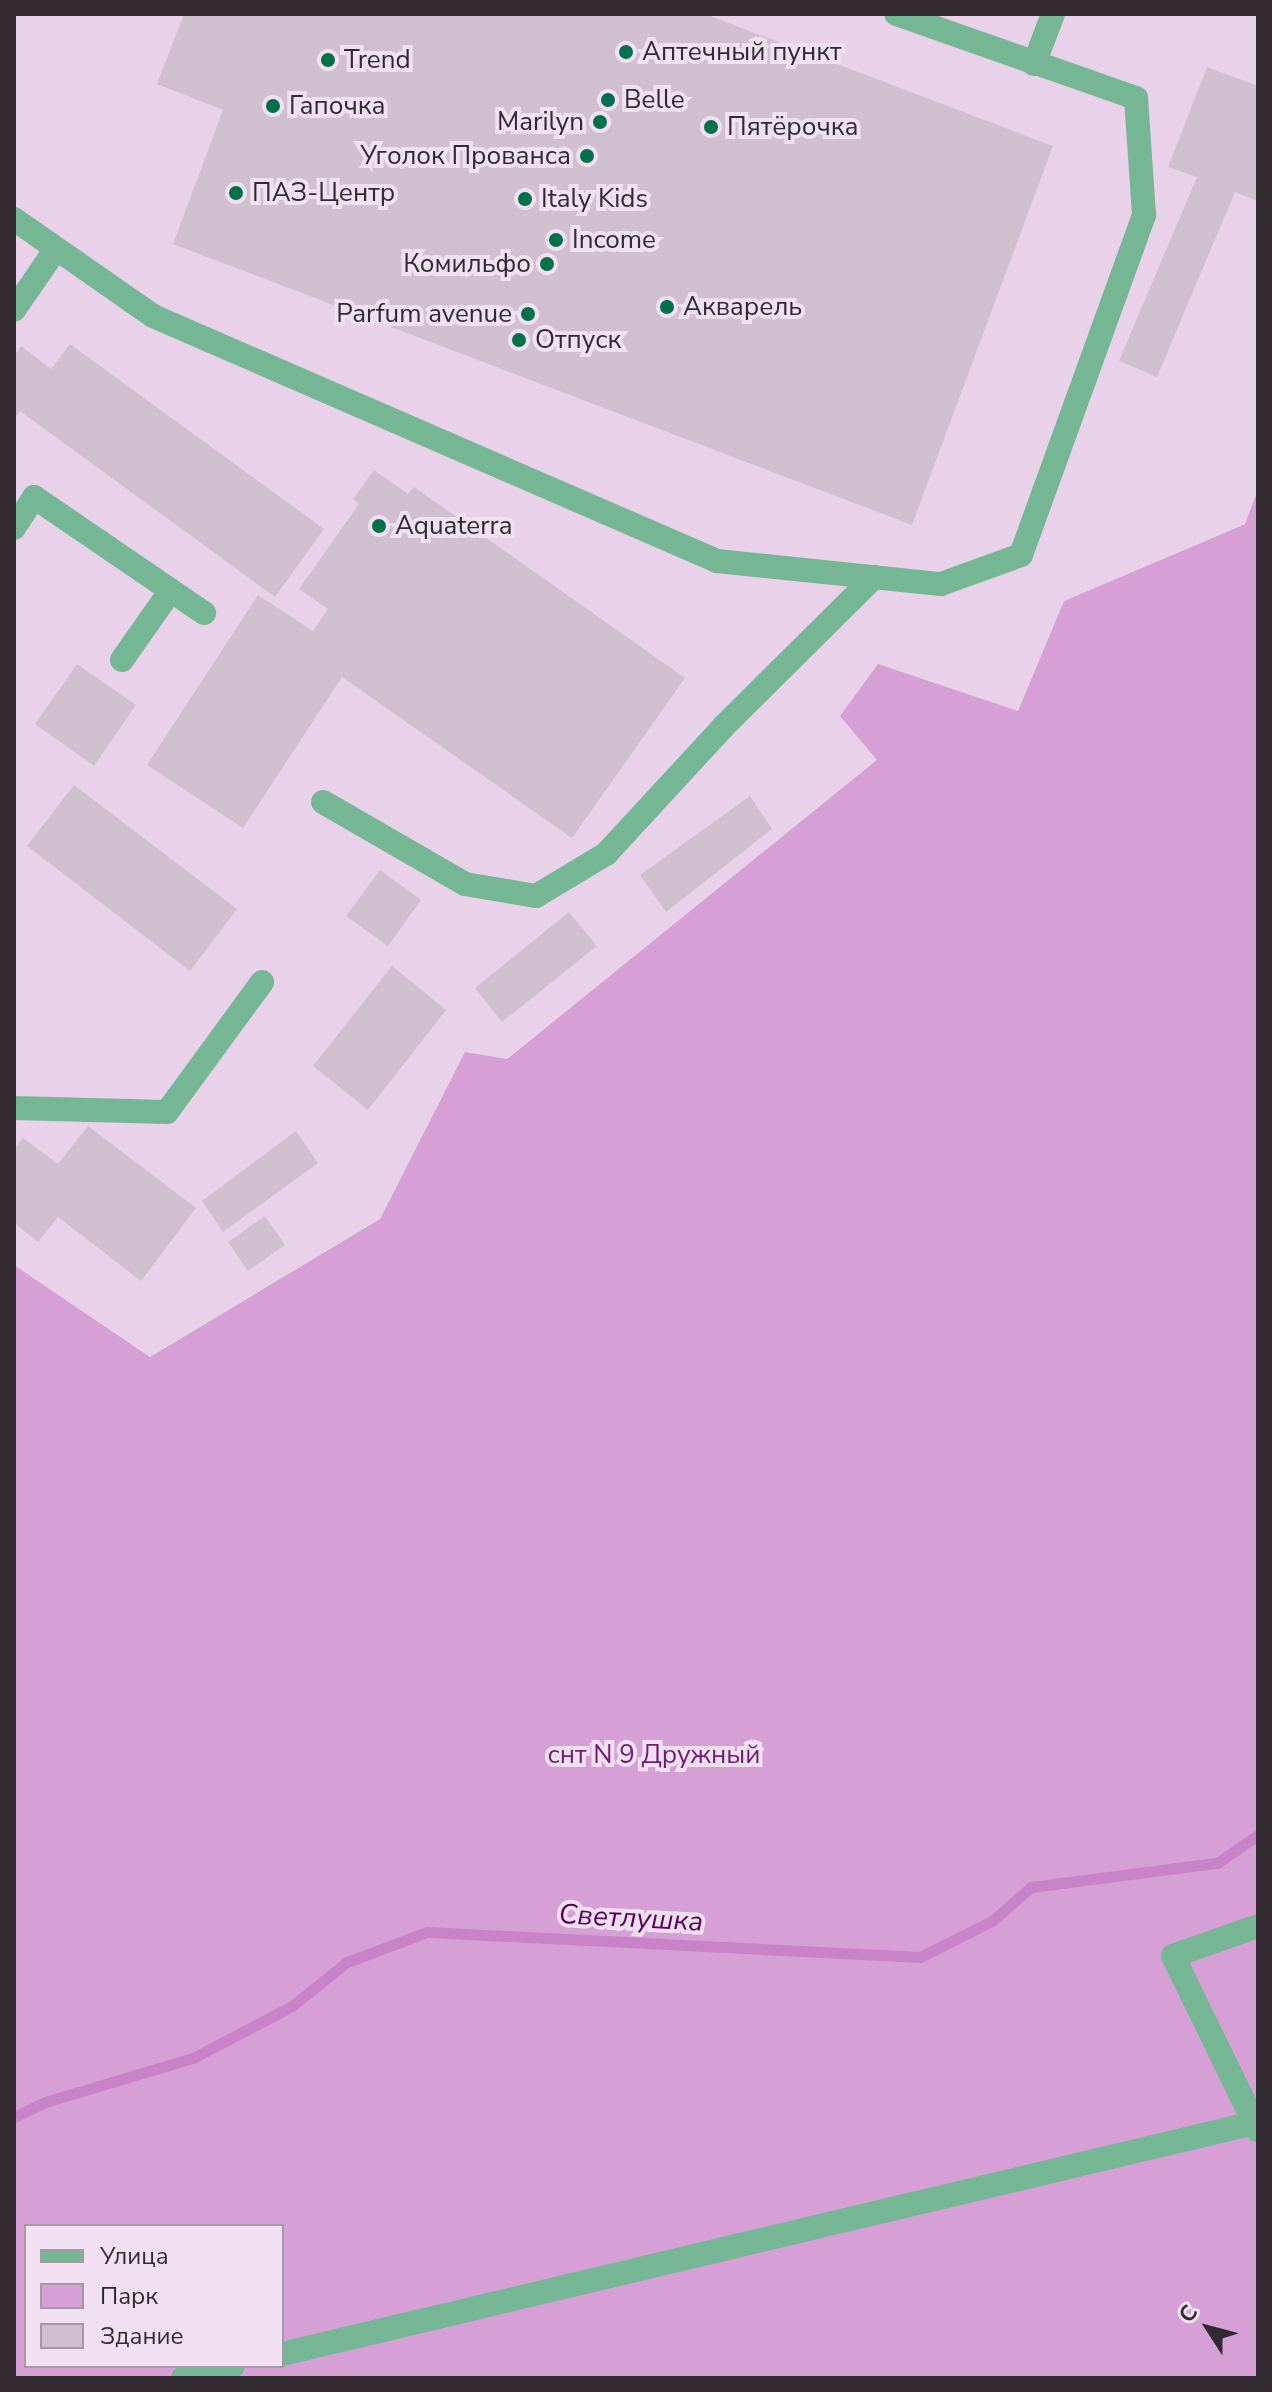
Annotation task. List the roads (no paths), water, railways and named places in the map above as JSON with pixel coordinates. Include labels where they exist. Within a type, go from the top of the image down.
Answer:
[{"type":"lane","points":[[14,219],[153,316],[717,561],[941,584],[1021,555],[1144,215],[1136,98],[896,14]]},
{"type":"lane","points":[[1034,64],[1053,14]]},
{"type":"lane","points":[[14,310],[56,249]]},
{"type":"lane","points":[[14,528],[34,497],[204,613]]},
{"type":"lane","points":[[323,802],[465,884],[536,896],[606,854],[723,727],[874,577]]},
{"type":"lane","points":[[122,660],[171,590]]},
{"type":"lane","points":[[14,1108],[167,1112],[262,982]]},
{"type":"lane","points":[[284,2354],[1256,2127],[1173,1956],[1258,1926]]},
{"type":"lane","points":[[183,2378],[225,2368]]},
{"type":"waterway","name":"Светлушка","points":[[14,2117],[45,2102],[193,2058],[292,2006],[347,1962],[427,1932],[920,1957],[992,1921],[1031,1887],[1217,1863],[1258,1835]]},
{"type":"place","name":"Аптечный пункт","points":[[626,52]]},
{"type":"place","name":"Trend","points":[[328,60]]},
{"type":"place","name":"Belle","points":[[608,100]]},
{"type":"place","name":"Гапочка","points":[[273,106]]},
{"type":"place","name":"Marilyn","points":[[600,122]]},
{"type":"place","name":"Пятёрочка","points":[[711,127]]},
{"type":"place","name":"Уголок Прованса","points":[[587,156]]},
{"type":"place","name":"ПАЗ-Центр","points":[[236,193]]},
{"type":"place","name":"Italy Kids","points":[[525,199]]},
{"type":"place","name":"Income","points":[[556,240]]},
{"type":"place","name":"Комильфо","points":[[547,264]]},
{"type":"place","name":"Акварель","points":[[667,307]]},
{"type":"place","name":"Parfum avenue","points":[[528,314]]},
{"type":"place","name":"Отпуск","points":[[519,340]]},
{"type":"place","name":"Aquaterra","points":[[379,526]]},
{"type":"park label","name":"снт N 9 Дружный","points":[[654,1755]]}]
